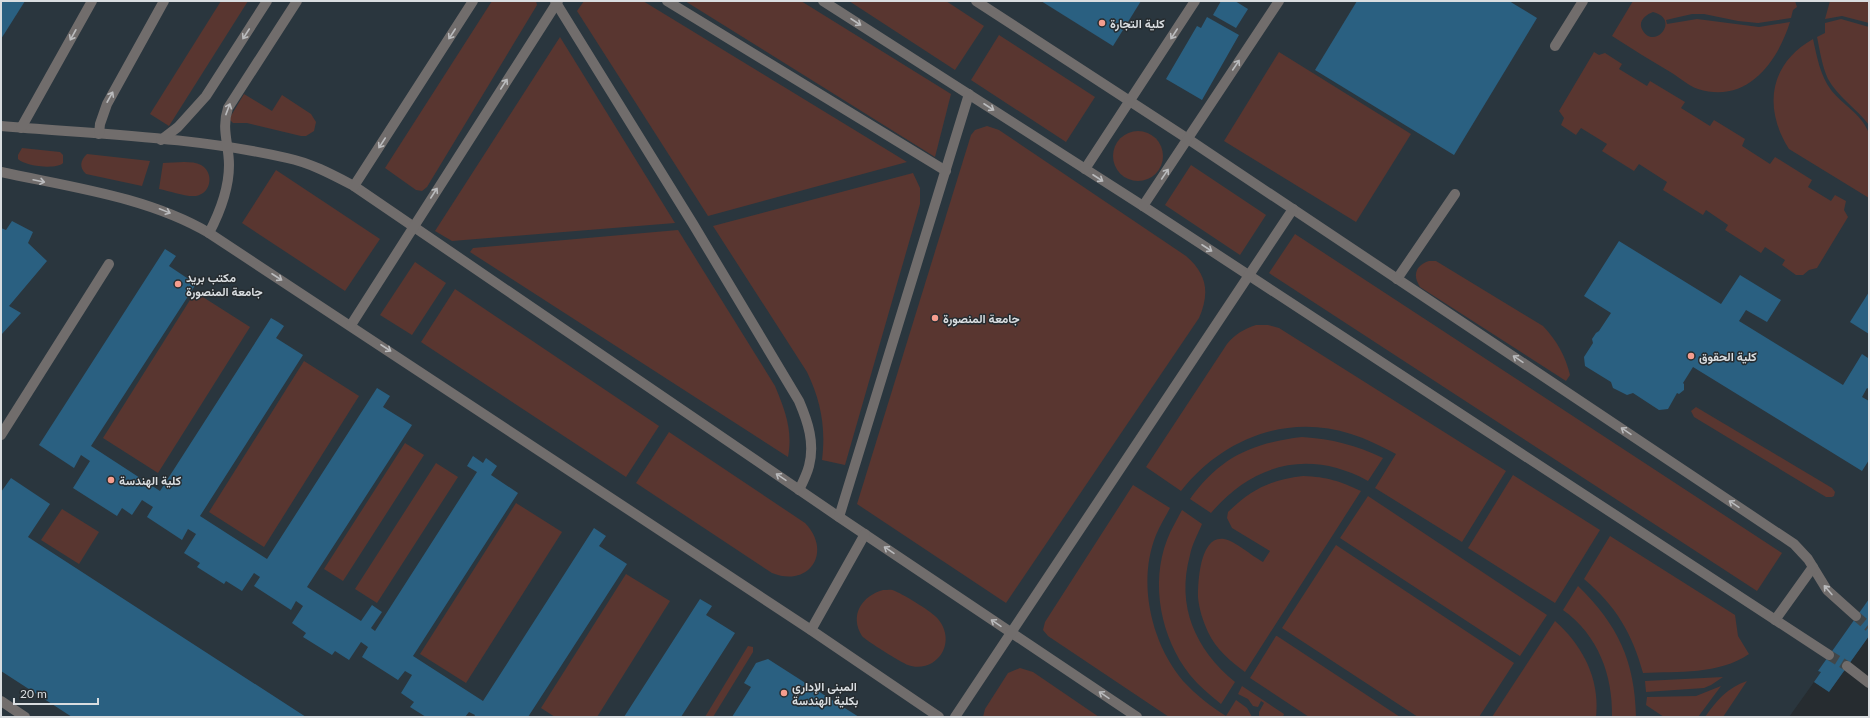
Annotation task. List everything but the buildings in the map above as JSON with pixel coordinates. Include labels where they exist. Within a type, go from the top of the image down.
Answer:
[{"type":"street","points":[[21,128],[92,1]]},
{"type":"street","points":[[99,134],[100,124],[107,104],[164,1]]},
{"type":"street","points":[[161,140],[178,127],[206,96],[267,1]]},
{"type":"street","points":[[209,233],[218,217],[228,183],[228,147],[224,128],[228,108],[297,1]]},
{"type":"street","points":[[354,186],[473,1]]},
{"type":"street","points":[[667,1],[946,171]]},
{"type":"street","points":[[823,1],[1143,206],[1829,655]]},
{"type":"street","points":[[976,1],[1188,139],[1794,544],[1813,567],[1827,590],[1856,616]]},
{"type":"street","points":[[1085,169],[1195,1]]},
{"type":"street","points":[[1143,206],[1279,1]]},
{"type":"street","points":[[1555,46],[1583,1]]},
{"type":"street","points":[[351,325],[556,2],[693,224],[799,401],[808,422],[811,444],[809,466],[799,490]]},
{"type":"street","points":[[839,517],[969,94]]},
{"type":"street","points":[[1,126],[228,147],[288,158],[322,170],[354,186],[799,490],[1137,717]]},
{"type":"street","points":[[1,172],[146,204],[179,217],[209,233],[351,325],[812,630],[939,717]]},
{"type":"street","points":[[1397,279],[1455,194]]},
{"type":"street","points":[[955,717],[1293,209]]},
{"type":"street","points":[[1,435],[109,264]]},
{"type":"street","points":[[812,630],[865,534]]},
{"type":"street","points":[[1775,620],[1813,567]]},
{"type":"street","points":[[1847,666],[1869,683]]},
{"type":"street","points":[[1,701],[25,717]]},
{"type":"shaded area","name":"جامعة المنصورة","points":[[1,1],[1869,1],[1869,636],[1829,692],[1814,682],[1789,717],[1,717]]},
{"type":"shaded area","points":[[221,1],[248,1],[169,126],[150,114]]},
{"type":"shaded area","points":[[492,1],[536,1],[537,5],[427,187],[422,191],[416,190],[385,168]]},
{"type":"shaded area","points":[[584,1],[643,1],[907,162],[708,216],[577,11]]},
{"type":"shaded area","points":[[685,1],[801,1],[951,94],[935,157]]},
{"type":"shaded area","points":[[849,1],[946,1],[984,26],[955,70]]},
{"type":"shaded area","points":[[1633,1],[1795,1],[1797,7],[1793,10],[1791,18],[1758,23],[1738,21],[1704,14],[1692,14],[1666,20],[1667,24],[1697,19],[1759,27],[1790,22],[1777,52],[1768,65],[1758,76],[1745,85],[1731,91],[1715,92],[1695,88],[1612,36]],"holes":[[[1653,12],[1661,16],[1665,21],[1663,31],[1654,37],[1648,36],[1641,28],[1641,22],[1647,15]]]},
{"type":"shaded area","points":[[1830,1],[1869,1],[1869,23],[1842,16],[1825,19]]},
{"type":"shaded area","points":[[1841,19],[1869,27],[1869,125],[1832,85],[1828,79],[1823,64],[1817,37],[1825,33],[1825,23]]},
{"type":"shaded area","points":[[999,35],[1095,97],[1066,142],[971,80]]},
{"type":"shaded area","points":[[560,37],[675,223],[452,241],[435,231]]},
{"type":"shaded area","points":[[1813,39],[1819,66],[1827,84],[1835,95],[1861,119],[1868,131],[1869,198],[1789,149],[1781,134],[1776,118],[1774,103],[1775,88],[1779,74],[1787,61],[1798,49]]},
{"type":"shaded area","points":[[1279,52],[1411,134],[1356,222],[1224,141]]},
{"type":"shaded area","points":[[1594,52],[1599,55],[1605,53],[1622,64],[1619,69],[1647,86],[1650,81],[1685,102],[1681,108],[1710,126],[1714,120],[1745,139],[1742,146],[1770,164],[1775,157],[1812,180],[1808,187],[1831,201],[1835,195],[1846,201],[1844,210],[1848,217],[1817,268],[1809,270],[1803,275],[1796,275],[1782,265],[1785,260],[1765,247],[1761,253],[1725,230],[1728,225],[1706,210],[1703,215],[1663,190],[1667,182],[1639,164],[1634,171],[1602,151],[1607,144],[1581,128],[1576,135],[1561,125],[1564,118],[1559,111]]},
{"type":"shaded area","points":[[244,94],[272,111],[282,95],[311,114],[316,122],[314,131],[306,136],[301,136],[247,123],[233,123],[229,119]]},
{"type":"shaded area","points":[[987,126],[999,130],[1186,256],[1193,263],[1202,277],[1205,292],[1205,300],[1199,318],[1006,603],[857,504],[971,135],[975,130]]},
{"type":"shaded area","points":[[1133,131],[1143,131],[1156,138],[1163,151],[1163,161],[1156,174],[1143,181],[1133,181],[1124,177],[1117,170],[1113,161],[1113,151],[1117,142],[1124,135]]},
{"type":"shaded area","points":[[22,148],[60,152],[63,155],[63,163],[47,167],[27,164],[18,159],[18,155]]},
{"type":"shaded area","points":[[87,154],[150,161],[142,186],[86,174],[82,169],[81,164]]},
{"type":"shaded area","points":[[187,162],[201,165],[208,172],[208,187],[201,194],[196,196],[182,195],[159,189],[163,163]]},
{"type":"shaded area","points":[[1191,165],[1266,215],[1240,255],[1165,205]]},
{"type":"shaded area","points":[[276,170],[380,239],[345,291],[242,223]]},
{"type":"shaded area","points":[[913,173],[920,188],[920,204],[845,465],[822,460],[823,426],[816,393],[807,372],[713,226]]},
{"type":"shaded area","points":[[678,230],[775,386],[785,412],[789,429],[788,457],[470,252],[473,248]]},
{"type":"shaded area","points":[[1295,234],[1782,553],[1757,591],[1269,273]]},
{"type":"shaded area","points":[[1429,261],[1436,261],[1543,326],[1556,343],[1566,361],[1570,375],[1566,381],[1420,287],[1416,278],[1418,268]]},
{"type":"shaded area","points":[[415,262],[446,283],[412,335],[380,315]]},
{"type":"shaded area","points":[[455,289],[659,426],[626,477],[421,342]]},
{"type":"shaded area","points":[[195,292],[250,327],[158,473],[103,438]]},
{"type":"shaded area","points":[[1256,325],[1268,325],[1279,328],[1506,471],[1462,542],[1375,488],[1396,454],[1363,438],[1327,428],[1303,427],[1280,429],[1257,435],[1216,457],[1197,473],[1181,491],[1146,467],[1227,344],[1240,332]]},
{"type":"shaded area","points":[[304,361],[359,396],[264,547],[209,512]]},
{"type":"shaded area","points":[[1696,407],[1832,488],[1835,492],[1834,496],[1826,497],[1694,417],[1691,411]]},
{"type":"shaded area","points":[[669,432],[805,523],[813,534],[817,545],[817,556],[813,564],[806,571],[797,576],[785,576],[772,573],[636,483]]},
{"type":"shaded area","points":[[1302,437],[1344,443],[1383,458],[1368,481],[1346,471],[1325,465],[1304,464],[1284,466],[1264,472],[1245,482],[1227,496],[1211,513],[1190,499],[1213,472],[1238,454],[1268,443]]},
{"type":"shaded area","points":[[405,443],[424,455],[343,581],[324,569]]},
{"type":"shaded area","points":[[436,463],[458,477],[377,603],[355,589]]},
{"type":"shaded area","points":[[1513,475],[1600,530],[1555,603],[1468,548]]},
{"type":"shaded area","points":[[1303,476],[1320,477],[1333,480],[1361,491],[1245,672],[1219,649],[1211,638],[1204,624],[1198,597],[1202,560],[1205,551],[1210,544],[1216,540],[1224,539],[1263,562],[1270,551],[1232,528],[1227,518],[1228,512],[1245,497],[1262,487],[1281,480]]},
{"type":"shaded area","points":[[1133,485],[1170,508],[1156,535],[1150,553],[1148,572],[1150,611],[1155,630],[1163,649],[1172,666],[1183,681],[1209,704],[1226,716],[1236,700],[1247,708],[1252,717],[1169,717],[1048,636],[1043,630],[1045,622]]},
{"type":"shaded area","points":[[1368,496],[1547,615],[1520,656],[1340,538]]},
{"type":"shaded area","points":[[516,503],[562,532],[466,683],[420,654]]},
{"type":"shaded area","points":[[62,509],[99,532],[79,564],[41,540]]},
{"type":"shaded area","points":[[1182,510],[1202,524],[1192,547],[1186,574],[1188,609],[1192,625],[1199,641],[1209,655],[1235,682],[1221,704],[1197,683],[1180,660],[1165,628],[1161,610],[1159,574],[1162,557],[1172,528]]},
{"type":"shaded area","points":[[1610,536],[1735,615],[1738,636],[1749,654],[1737,661],[1711,669],[1684,672],[1643,673],[1634,645],[1621,621],[1605,599],[1584,579]]},
{"type":"shaded area","points":[[1336,545],[1514,663],[1479,717],[1418,717],[1282,628]]},
{"type":"shaded area","points":[[626,574],[670,601],[597,717],[555,717],[541,708]]},
{"type":"shaded area","points":[[1578,586],[1604,615],[1622,645],[1632,678],[1636,717],[1612,717],[1610,686],[1601,657],[1586,631],[1563,610]]},
{"type":"shaded area","points":[[883,590],[894,590],[925,608],[942,624],[946,636],[946,642],[941,654],[932,663],[920,667],[908,665],[862,636],[858,628],[857,621],[857,614],[860,607],[869,597]]},
{"type":"shaded area","points":[[1555,621],[1574,641],[1588,664],[1595,689],[1597,703],[1596,717],[1492,717]]},
{"type":"shaded area","points":[[1276,636],[1400,717],[1309,717],[1250,678]]},
{"type":"shaded area","points":[[748,646],[753,647],[753,652],[713,717],[705,717]]},
{"type":"shaded area","points":[[1020,668],[1033,672],[1099,717],[983,717],[985,709],[1008,673]]},
{"type":"shaded area","points":[[1723,677],[1704,688],[1646,692],[1645,681]]},
{"type":"shaded area","points":[[1747,681],[1723,717],[1705,717],[1723,695],[1734,687]]},
{"type":"shaded area","points":[[1242,686],[1284,714],[1283,717],[1259,717],[1259,712],[1264,703],[1261,701],[1258,707],[1253,706],[1248,699],[1238,694]]},
{"type":"shaded area","points":[[1721,686],[1698,717],[1664,717],[1646,705],[1647,697],[1696,696]]},
{"type":"tunnel","points":[[1856,616],[1869,627]]},
{"type":"tunnel","points":[[1829,655],[1847,666]]},
{"type":"place","name":"كلية التجارة","points":[[1102,23]]},
{"type":"place","name":"مكتب بريد جامعة المنصورة","points":[[178,284]]},
{"type":"place","name":"جامعة المنصورة","points":[[935,318]]},
{"type":"place","name":"كلية الحقوق","points":[[1691,356]]},
{"type":"place","name":"كلية الهندسة","points":[[111,480]]},
{"type":"place","name":"المبنى الإداري بكلية الهندسة","points":[[784,693]]}]
